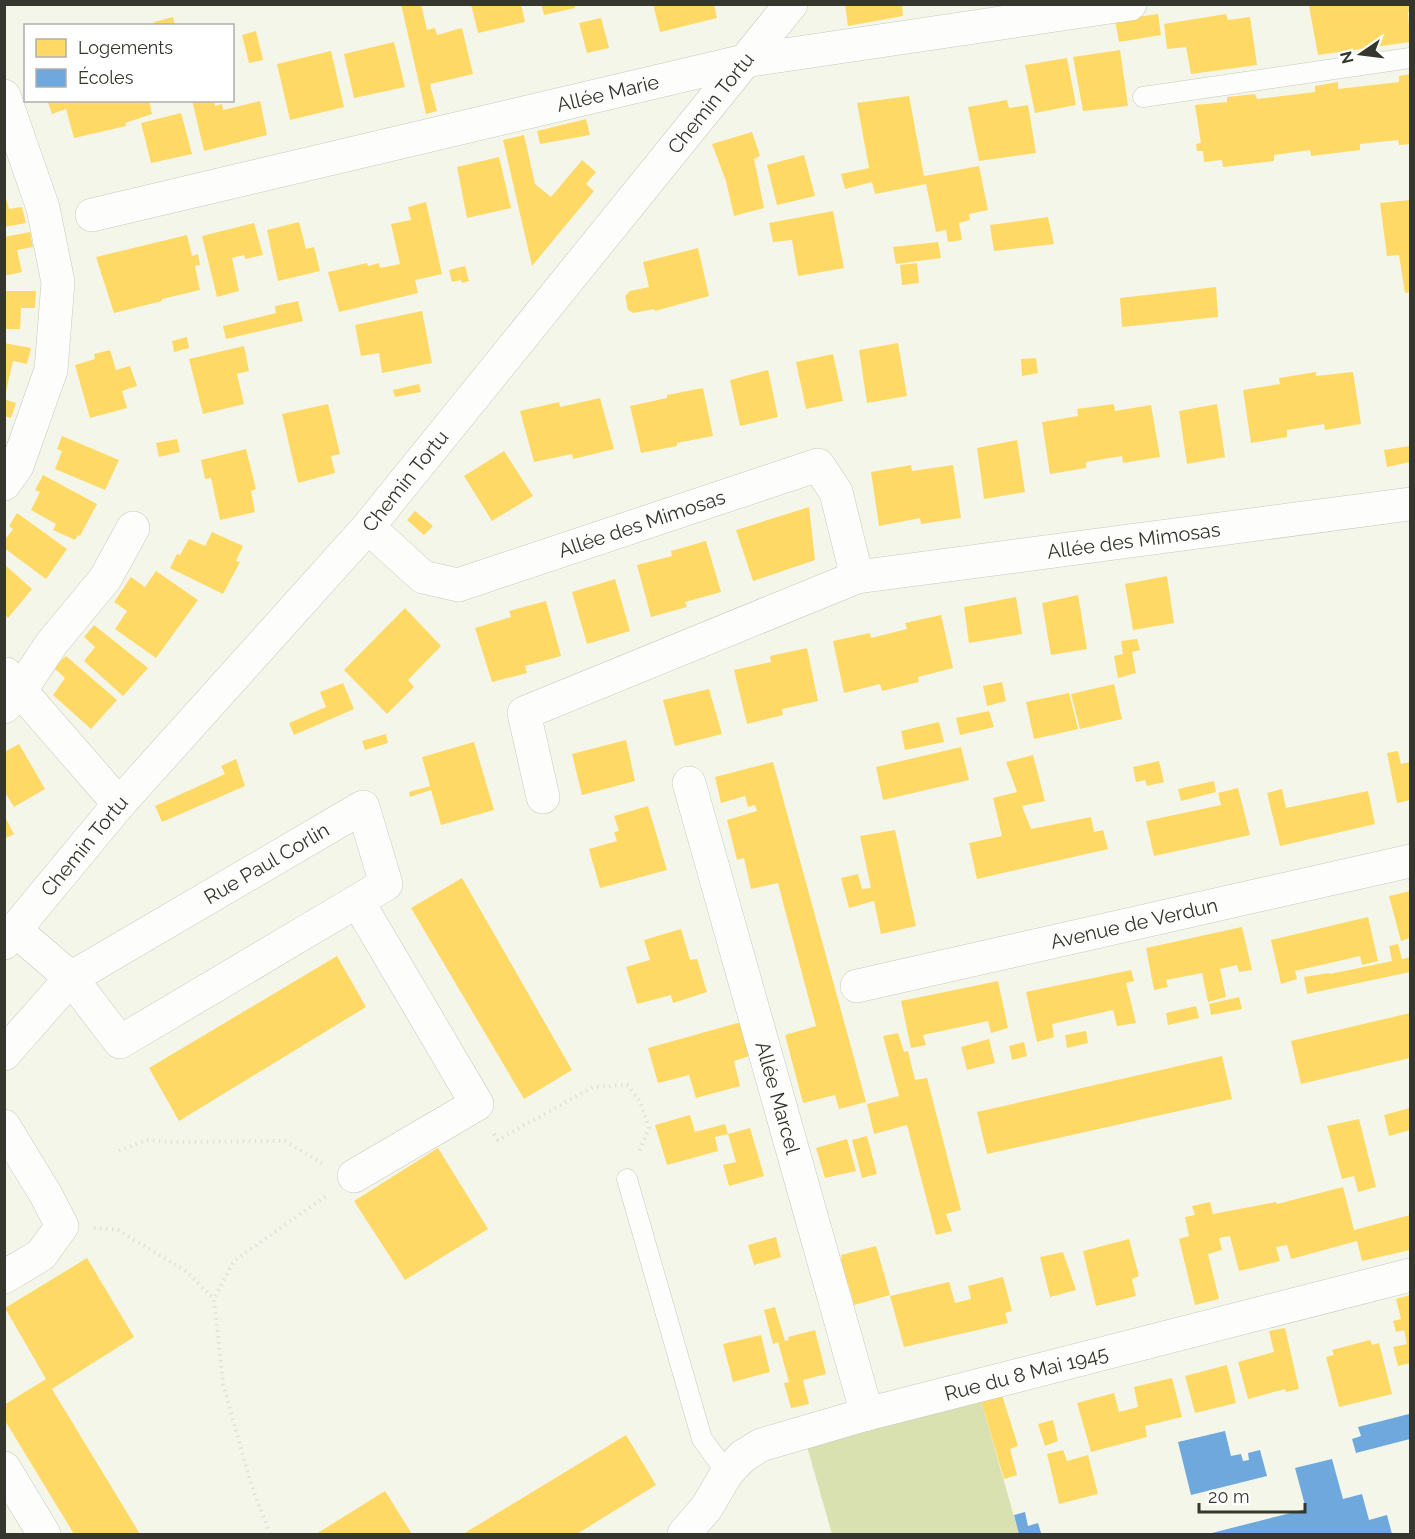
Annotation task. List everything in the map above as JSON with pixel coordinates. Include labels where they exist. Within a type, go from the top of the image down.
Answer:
[{"type":"street","name":"Chemin Tortu","points":[[10,936],[119,804],[368,527],[791,4]]},
{"type":"street","name":"Allée Marie","points":[[92,215],[744,61],[1130,4]]},
{"type":"street","points":[[4,96],[43,208],[58,282],[51,370],[17,466],[4,484]]},
{"type":"street","name":"Allée des Mimosas","points":[[368,527],[423,577],[458,585],[818,465],[836,492],[857,577]]},
{"type":"street","name":"Allée des Mimosas","points":[[543,797],[524,713],[857,577],[1410,504]]},
{"type":"street","points":[[119,804],[10,690],[105,579],[133,528]]},
{"type":"street","name":"Allée Marcel","points":[[689,783],[867,1414]]},
{"type":"street","name":"Rue Paul Corlin","points":[[4,1054],[71,978],[363,807],[387,884],[120,1042],[71,978],[10,936]]},
{"type":"street","name":"Avenue de Verdun","points":[[857,986],[1410,861]]},
{"type":"street","points":[[354,1176],[477,1104],[358,902]]},
{"type":"street","points":[[4,1126],[62,1226],[41,1255],[4,1277]]},
{"type":"street","name":"Rue du 8 Mai 1945","points":[[684,1534],[707,1507],[727,1473],[743,1456],[761,1445],[867,1414],[1410,1275]]},
{"type":"street","points":[[4,1468],[44,1534]]},
{"type":"lane","points":[[1143,97],[1410,58]]},
{"type":"lane","points":[[627,1179],[702,1439],[727,1473]]},
{"type":"path","points":[[477,1104],[498,1140],[593,1087],[627,1085],[640,1101],[649,1128],[627,1179]]},
{"type":"path","points":[[118,1151],[146,1140],[171,1142],[285,1141],[337,1172],[354,1176]]},
{"type":"path","points":[[270,1534],[250,1484],[223,1384],[214,1299],[234,1261],[354,1176]]},
{"type":"path","points":[[62,1226],[118,1230],[186,1271],[214,1299]]},
{"type":"green space","points":[[981,1400],[1019,1534],[832,1534],[806,1443]]},
{"type":"building: Logements","points":[[401,4],[421,4],[427,30],[435,28],[437,35],[462,28],[473,74],[430,84],[437,111],[426,114]]},
{"type":"building: Logements","points":[[471,4],[521,4],[525,22],[478,33]]},
{"type":"building: Logements","points":[[541,4],[574,4],[575,8],[544,15]]},
{"type":"building: Logements","points":[[653,4],[714,4],[717,18],[660,32]]},
{"type":"building: Logements","points":[[845,4],[902,4],[903,16],[848,26]]},
{"type":"building: Logements","points":[[1317,4],[1410,4],[1410,12],[1408,12],[1410,42],[1318,55],[1309,6]]},
{"type":"building: Logements","points":[[1158,14],[1161,35],[1119,42],[1115,20]]},
{"type":"building: Logements","points":[[1226,14],[1228,20],[1250,17],[1257,65],[1191,74],[1186,47],[1167,49],[1164,24]]},
{"type":"building: Logements","points":[[173,17],[175,24],[154,24],[154,22]]},
{"type":"building: Logements","points":[[601,18],[609,48],[587,53],[579,23]]},
{"type":"building: Logements","points":[[256,31],[263,60],[249,63],[242,35]]},
{"type":"building: Logements","points":[[394,42],[405,87],[354,98],[344,54]]},
{"type":"building: Logements","points":[[1120,50],[1128,106],[1083,111],[1073,57]]},
{"type":"building: Logements","points":[[331,51],[344,107],[290,120],[277,64]]},
{"type":"building: Logements","points":[[1067,58],[1076,105],[1035,113],[1025,65]]},
{"type":"building: Logements","points":[[1410,74],[1410,144],[1399,145],[1398,140],[1360,144],[1360,150],[1311,156],[1310,150],[1274,155],[1274,161],[1223,167],[1222,160],[1204,162],[1203,151],[1197,151],[1196,144],[1201,143],[1195,105],[1227,102],[1227,97],[1255,94],[1257,99],[1315,92],[1315,86],[1338,82],[1338,89],[1399,82],[1399,76]]},
{"type":"building: Logements","points":[[909,96],[924,176],[979,166],[988,210],[969,214],[970,220],[959,223],[962,240],[948,242],[946,230],[936,232],[926,184],[875,194],[872,182],[845,189],[841,174],[869,168],[857,103]]},
{"type":"building: Logements","points":[[1007,100],[1009,108],[1028,105],[1036,153],[979,161],[968,107]]},
{"type":"building: Logements","points":[[260,101],[267,135],[204,151],[192,102],[214,102],[215,106],[222,104],[223,110]]},
{"type":"building: Logements","points":[[48,102],[149,102],[152,114],[125,123],[126,126],[74,138],[66,109],[52,114]]},
{"type":"building: Logements","points":[[181,113],[192,154],[151,163],[141,123]]},
{"type":"building: Logements","points":[[586,119],[590,135],[540,144],[537,131]]},
{"type":"building: Logements","points":[[752,132],[760,156],[754,159],[764,208],[734,216],[726,181],[712,144]]},
{"type":"building: Logements","points":[[524,135],[535,184],[551,197],[582,160],[596,172],[586,184],[594,191],[532,266],[503,140]]},
{"type":"building: Logements","points":[[804,155],[815,196],[777,205],[767,165]]},
{"type":"building: Logements","points":[[499,157],[511,208],[467,218],[457,167]]},
{"type":"building: Logements","points":[[4,191],[9,209],[22,207],[26,223],[4,227]]},
{"type":"building: Logements","points":[[1410,200],[1410,292],[1405,293],[1399,255],[1387,256],[1380,203]]},
{"type":"building: Logements","points":[[426,202],[442,274],[415,280],[418,293],[339,312],[328,272],[367,263],[368,266],[379,263],[380,268],[400,264],[391,224],[411,220],[408,207]]},
{"type":"building: Logements","points":[[833,211],[844,268],[798,276],[792,240],[773,242],[769,223]]},
{"type":"building: Logements","points":[[1048,217],[1054,244],[994,251],[990,225]]},
{"type":"building: Logements","points":[[299,222],[306,249],[314,247],[320,271],[278,281],[267,230]]},
{"type":"building: Logements","points":[[254,223],[263,255],[245,259],[244,255],[232,258],[239,291],[217,297],[202,236]]},
{"type":"building: Logements","points":[[30,232],[33,247],[17,250],[22,272],[4,276],[4,237]]},
{"type":"building: Logements","points":[[187,235],[192,256],[198,254],[200,265],[195,266],[200,290],[114,313],[96,257]]},
{"type":"building: Logements","points":[[938,242],[941,258],[896,264],[893,247]]},
{"type":"building: Logements","points":[[698,248],[709,296],[655,311],[654,309],[633,313],[628,310],[625,296],[630,291],[649,287],[643,262]]},
{"type":"building: Logements","points":[[917,263],[919,283],[902,285],[900,265]]},
{"type":"building: Logements","points":[[465,266],[469,281],[452,282],[449,270]]},
{"type":"building: Logements","points":[[1216,287],[1218,317],[1122,327],[1120,298]]},
{"type":"building: Logements","points":[[4,291],[36,291],[35,308],[21,308],[20,329],[4,329]]},
{"type":"building: Logements","points":[[298,301],[303,321],[226,339],[223,326],[276,313],[275,306]]},
{"type":"building: Logements","points":[[422,311],[432,363],[382,373],[379,353],[361,356],[355,325]]},
{"type":"building: Logements","points":[[187,337],[189,348],[174,352],[172,341]]},
{"type":"building: Logements","points":[[4,343],[31,348],[27,364],[13,361],[5,396]]},
{"type":"building: Logements","points":[[898,343],[907,396],[867,403],[859,350]]},
{"type":"building: Logements","points":[[244,346],[249,371],[237,374],[244,404],[203,414],[189,359]]},
{"type":"building: Logements","points":[[110,350],[116,370],[130,366],[137,386],[122,391],[127,408],[90,418],[75,365],[95,359],[94,354]]},
{"type":"building: Logements","points":[[833,354],[843,401],[806,409],[796,362]]},
{"type":"building: Logements","points":[[1036,358],[1038,373],[1022,376],[1021,359]]},
{"type":"building: Logements","points":[[768,370],[778,417],[740,426],[730,380]]},
{"type":"building: Logements","points":[[1316,372],[1316,376],[1353,372],[1361,424],[1325,430],[1324,424],[1287,430],[1287,437],[1251,443],[1243,390],[1280,384],[1279,378]]},
{"type":"building: Logements","points":[[419,384],[421,392],[395,397],[393,390]]},
{"type":"building: Logements","points":[[703,388],[713,436],[641,453],[630,406],[667,398],[667,395]]},
{"type":"building: Logements","points":[[600,398],[614,449],[573,459],[572,454],[534,462],[520,411],[559,402],[560,407]]},
{"type":"building: Logements","points":[[4,399],[16,403],[11,418],[4,416]]},
{"type":"building: Logements","points":[[328,404],[340,454],[331,456],[335,473],[298,483],[282,414]]},
{"type":"building: Logements","points":[[1114,404],[1115,411],[1151,405],[1160,457],[1123,463],[1122,456],[1086,462],[1086,468],[1050,474],[1042,422],[1078,416],[1077,409]]},
{"type":"building: Logements","points":[[1217,404],[1225,457],[1187,464],[1179,411]]},
{"type":"building: Logements","points":[[62,436],[119,460],[105,490],[55,469],[62,451],[57,449]]},
{"type":"building: Logements","points":[[177,439],[180,452],[159,457],[156,443]]},
{"type":"building: Logements","points":[[1017,440],[1025,492],[984,499],[977,448]]},
{"type":"building: Logements","points":[[1410,446],[1410,462],[1387,467],[1384,450]]},
{"type":"building: Logements","points":[[246,449],[256,489],[251,491],[255,512],[220,520],[211,478],[205,479],[201,460]]},
{"type":"building: Logements","points":[[504,451],[533,496],[492,521],[464,476]]},
{"type":"building: Logements","points":[[911,465],[912,471],[953,465],[961,518],[921,524],[920,518],[879,526],[871,472]]},
{"type":"building: Logements","points":[[43,475],[97,504],[80,536],[78,535],[75,540],[53,530],[56,524],[31,510],[40,492],[35,490]]},
{"type":"building: Logements","points":[[809,507],[815,560],[753,581],[736,530]]},
{"type":"building: Logements","points":[[415,511],[433,526],[424,535],[407,520]]},
{"type":"building: Logements","points":[[17,513],[67,549],[46,579],[4,548],[4,541],[13,529],[9,526]]},
{"type":"building: Logements","points":[[212,532],[243,546],[236,561],[240,562],[223,594],[170,568],[177,554],[180,555],[189,539],[205,546]]},
{"type":"building: Logements","points":[[706,541],[721,592],[685,602],[687,607],[651,617],[637,565],[672,556],[671,551]]},
{"type":"building: Logements","points":[[4,564],[32,589],[8,618],[4,615]]},
{"type":"building: Logements","points":[[156,571],[198,600],[156,658],[115,629],[127,611],[114,602],[131,577],[145,587]]},
{"type":"building: Logements","points":[[1167,576],[1174,623],[1133,630],[1125,584]]},
{"type":"building: Logements","points":[[615,579],[630,631],[587,644],[572,592]]},
{"type":"building: Logements","points":[[1078,595],[1087,649],[1051,655],[1042,603]]},
{"type":"building: Logements","points":[[1016,597],[1022,634],[969,643],[964,607]]},
{"type":"building: Logements","points":[[546,601],[561,656],[525,666],[527,673],[492,682],[475,628],[511,617],[509,611]]},
{"type":"building: Logements","points":[[405,608],[441,646],[408,680],[414,687],[387,714],[344,670]]},
{"type":"building: Logements","points":[[941,615],[953,668],[918,677],[919,682],[882,691],[880,684],[844,693],[833,641],[870,633],[871,638],[907,629],[905,623]]},
{"type":"building: Logements","points":[[94,625],[148,668],[123,696],[84,661],[95,647],[84,637]]},
{"type":"building: Logements","points":[[1137,639],[1140,650],[1132,652],[1136,673],[1118,678],[1114,656],[1123,654],[1121,641]]},
{"type":"building: Logements","points":[[807,648],[818,701],[782,709],[783,715],[747,724],[734,670],[771,662],[770,656]]},
{"type":"building: Logements","points":[[66,656],[117,700],[91,729],[53,695],[65,678],[53,667]]},
{"type":"building: Logements","points":[[1002,682],[1006,701],[987,706],[983,686]]},
{"type":"building: Logements","points":[[343,683],[354,709],[294,735],[289,723],[326,707],[320,692]]},
{"type":"building: Logements","points":[[1114,684],[1122,719],[1080,729],[1071,694]]},
{"type":"building: Logements","points":[[709,689],[722,734],[675,746],[663,700]]},
{"type":"building: Logements","points":[[1069,693],[1078,729],[1034,739],[1026,702]]},
{"type":"building: Logements","points":[[989,711],[994,727],[960,735],[956,718]]},
{"type":"building: Logements","points":[[939,722],[944,742],[905,750],[901,731]]},
{"type":"building: Logements","points":[[386,734],[388,743],[365,750],[362,741]]},
{"type":"building: Logements","points":[[626,740],[635,781],[582,795],[572,754]]},
{"type":"building: Logements","points":[[474,742],[494,810],[441,825],[431,790],[410,797],[409,792],[430,786],[422,757]]},
{"type":"building: Logements","points":[[19,744],[45,789],[14,807],[4,791],[4,752]]},
{"type":"building: Logements","points":[[961,747],[969,780],[883,800],[876,767]]},
{"type":"building: Logements","points":[[1398,751],[1401,764],[1410,762],[1410,800],[1397,803],[1387,753]]},
{"type":"building: Logements","points":[[1033,755],[1045,801],[1022,806],[1031,829],[1091,817],[1094,832],[1103,830],[1108,849],[977,879],[969,843],[1002,836],[993,798],[1017,792],[1006,762]]},
{"type":"building: Logements","points":[[236,759],[245,786],[162,822],[155,806],[225,774],[221,766]]},
{"type":"building: Logements","points":[[1159,761],[1164,782],[1147,786],[1145,780],[1136,782],[1133,767]]},
{"type":"building: Logements","points":[[773,762],[866,1102],[839,1109],[835,1095],[803,1103],[785,1035],[816,1026],[778,883],[751,889],[744,858],[737,860],[727,820],[757,811],[755,805],[748,807],[745,796],[721,803],[715,777]]},
{"type":"building: Logements","points":[[1214,781],[1216,792],[1181,801],[1178,789]]},
{"type":"building: Logements","points":[[1238,788],[1250,835],[1154,856],[1146,821],[1221,805],[1218,793]]},
{"type":"building: Logements","points":[[1282,789],[1286,808],[1368,791],[1375,824],[1280,846],[1267,793]]},
{"type":"building: Logements","points":[[648,806],[667,870],[600,888],[589,849],[617,841],[614,832],[619,831],[614,816]]},
{"type":"building: Logements","points":[[4,815],[14,834],[4,839]]},
{"type":"building: Logements","points":[[895,830],[916,926],[881,934],[874,901],[849,908],[841,878],[858,874],[862,889],[871,888],[860,836]]},
{"type":"building: Logements","points":[[462,878],[572,1070],[524,1099],[411,908]]},
{"type":"building: Logements","points":[[1410,891],[1410,938],[1401,941],[1389,896]]},
{"type":"building: Logements","points":[[1368,917],[1378,961],[1362,965],[1360,956],[1295,971],[1297,979],[1281,984],[1271,940]]},
{"type":"building: Logements","points":[[1242,927],[1252,970],[1239,972],[1237,965],[1220,969],[1226,997],[1208,1002],[1202,973],[1166,980],[1168,987],[1154,990],[1146,948]]},
{"type":"building: Logements","points":[[681,929],[690,960],[697,959],[707,992],[673,1003],[671,995],[637,1004],[626,967],[650,960],[644,940]]},
{"type":"building: Logements","points":[[1398,944],[1402,959],[1410,957],[1410,972],[1307,994],[1304,977],[1392,961],[1389,946]]},
{"type":"building: Logements","points":[[337,956],[366,1007],[179,1121],[149,1068]]},
{"type":"building: Logements","points":[[1131,970],[1134,981],[1126,983],[1136,1023],[1117,1026],[1113,1010],[1052,1024],[1054,1037],[1037,1042],[1026,992]]},
{"type":"building: Logements","points":[[998,981],[1008,1028],[991,1033],[988,1021],[923,1035],[926,1045],[911,1048],[901,1001]]},
{"type":"building: Logements","points":[[1239,997],[1242,1009],[1211,1015],[1209,1004]]},
{"type":"building: Logements","points":[[1196,1006],[1199,1018],[1168,1025],[1166,1013]]},
{"type":"building: Logements","points":[[1410,1013],[1410,1058],[1301,1084],[1291,1041]]},
{"type":"building: Logements","points":[[741,1022],[750,1056],[734,1061],[740,1086],[696,1098],[689,1075],[658,1083],[648,1048]]},
{"type":"building: Logements","points":[[1086,1031],[1088,1043],[1067,1048],[1065,1035]]},
{"type":"building: Logements","points":[[898,1033],[904,1052],[908,1051],[915,1080],[927,1078],[961,1210],[946,1214],[952,1231],[936,1235],[907,1125],[874,1134],[867,1104],[899,1096],[883,1036]]},
{"type":"building: Logements","points":[[989,1039],[995,1063],[967,1070],[961,1047]]},
{"type":"building: Logements","points":[[1024,1042],[1027,1056],[1012,1060],[1009,1046]]},
{"type":"building: Logements","points":[[1222,1056],[1232,1099],[987,1154],[977,1112]]},
{"type":"building: Logements","points":[[1410,1108],[1410,1130],[1389,1136],[1384,1115]]},
{"type":"building: Logements","points":[[690,1115],[695,1132],[725,1124],[728,1134],[715,1137],[718,1151],[667,1165],[655,1125]]},
{"type":"building: Logements","points":[[1359,1119],[1376,1187],[1358,1192],[1354,1176],[1342,1179],[1327,1126]]},
{"type":"building: Logements","points":[[750,1128],[764,1176],[729,1186],[723,1165],[736,1162],[728,1134]]},
{"type":"building: Logements","points":[[867,1136],[877,1174],[862,1178],[852,1140]]},
{"type":"building: Logements","points":[[847,1139],[856,1171],[825,1178],[816,1148]]},
{"type":"building: Logements","points":[[438,1148],[488,1229],[405,1280],[354,1201]]},
{"type":"building: Logements","points":[[1343,1187],[1354,1230],[1410,1215],[1410,1250],[1362,1261],[1357,1241],[1291,1259],[1287,1245],[1276,1247],[1280,1261],[1239,1271],[1230,1236],[1219,1238],[1222,1250],[1208,1254],[1219,1299],[1195,1305],[1179,1239],[1189,1236],[1185,1217],[1195,1215],[1192,1206],[1210,1202],[1213,1214],[1276,1202],[1277,1204]]},
{"type":"building: Logements","points":[[776,1237],[781,1257],[754,1265],[748,1245]]},
{"type":"building: Logements","points":[[1129,1239],[1139,1276],[1132,1279],[1136,1296],[1096,1306],[1083,1251]]},
{"type":"building: Logements","points":[[876,1246],[890,1295],[854,1305],[848,1283],[836,1286],[830,1262],[842,1258],[841,1255]]},
{"type":"building: Logements","points":[[1063,1252],[1076,1290],[1050,1297],[1040,1257]]},
{"type":"building: Logements","points":[[87,1258],[134,1337],[52,1389],[140,1534],[74,1534],[4,1419],[4,1405],[46,1379],[5,1308]]},
{"type":"building: Logements","points":[[1003,1277],[1012,1311],[1005,1313],[1008,1323],[904,1347],[890,1296],[949,1282],[955,1303],[971,1299],[968,1286]]},
{"type":"building: Logements","points":[[1410,1295],[1410,1363],[1398,1366],[1393,1347],[1407,1344],[1404,1330],[1396,1332],[1393,1321],[1401,1319],[1396,1299]]},
{"type":"building: Logements","points":[[775,1307],[785,1341],[789,1340],[788,1337],[815,1330],[826,1374],[803,1380],[809,1404],[791,1408],[784,1383],[789,1382],[778,1342],[773,1344],[764,1310]]},
{"type":"building: Logements","points":[[1285,1328],[1299,1389],[1286,1392],[1285,1389],[1248,1399],[1238,1362],[1274,1352],[1269,1331]]},
{"type":"building: Logements","points":[[761,1335],[770,1372],[733,1382],[723,1344]]},
{"type":"building: Logements","points":[[1370,1340],[1372,1345],[1379,1343],[1392,1394],[1339,1407],[1326,1357],[1334,1355],[1332,1350]]},
{"type":"building: Logements","points":[[1227,1365],[1236,1403],[1195,1413],[1185,1376]]},
{"type":"building: Logements","points":[[1172,1378],[1182,1417],[1145,1426],[1147,1437],[1091,1452],[1077,1403],[1114,1393],[1119,1412],[1138,1407],[1134,1387]]},
{"type":"building: Logements","points":[[1002,1395],[1018,1446],[1010,1449],[1017,1475],[1004,1479],[981,1400]]},
{"type":"building: Logements","points":[[1053,1420],[1058,1441],[1045,1446],[1038,1424]]},
{"type":"building: Logements","points":[[626,1435],[656,1485],[577,1534],[463,1534]]},
{"type":"building: Logements","points":[[1063,1450],[1067,1461],[1088,1455],[1098,1494],[1059,1504],[1047,1454]]},
{"type":"building: Logements","points":[[385,1491],[412,1534],[316,1534]]},
{"type":"building: Écoles","points":[[1409,1414],[1410,1439],[1356,1453],[1352,1439],[1361,1436],[1358,1427]]},
{"type":"building: Écoles","points":[[1225,1431],[1231,1456],[1241,1454],[1243,1461],[1249,1460],[1248,1453],[1260,1450],[1267,1476],[1191,1495],[1178,1442]]},
{"type":"building: Écoles","points":[[1332,1459],[1343,1499],[1362,1494],[1369,1520],[1387,1515],[1392,1534],[1208,1534],[1306,1509],[1295,1468]]},
{"type":"building: Écoles","points":[[1025,1512],[1028,1526],[1038,1523],[1041,1533],[1019,1534],[1014,1515]]}]
